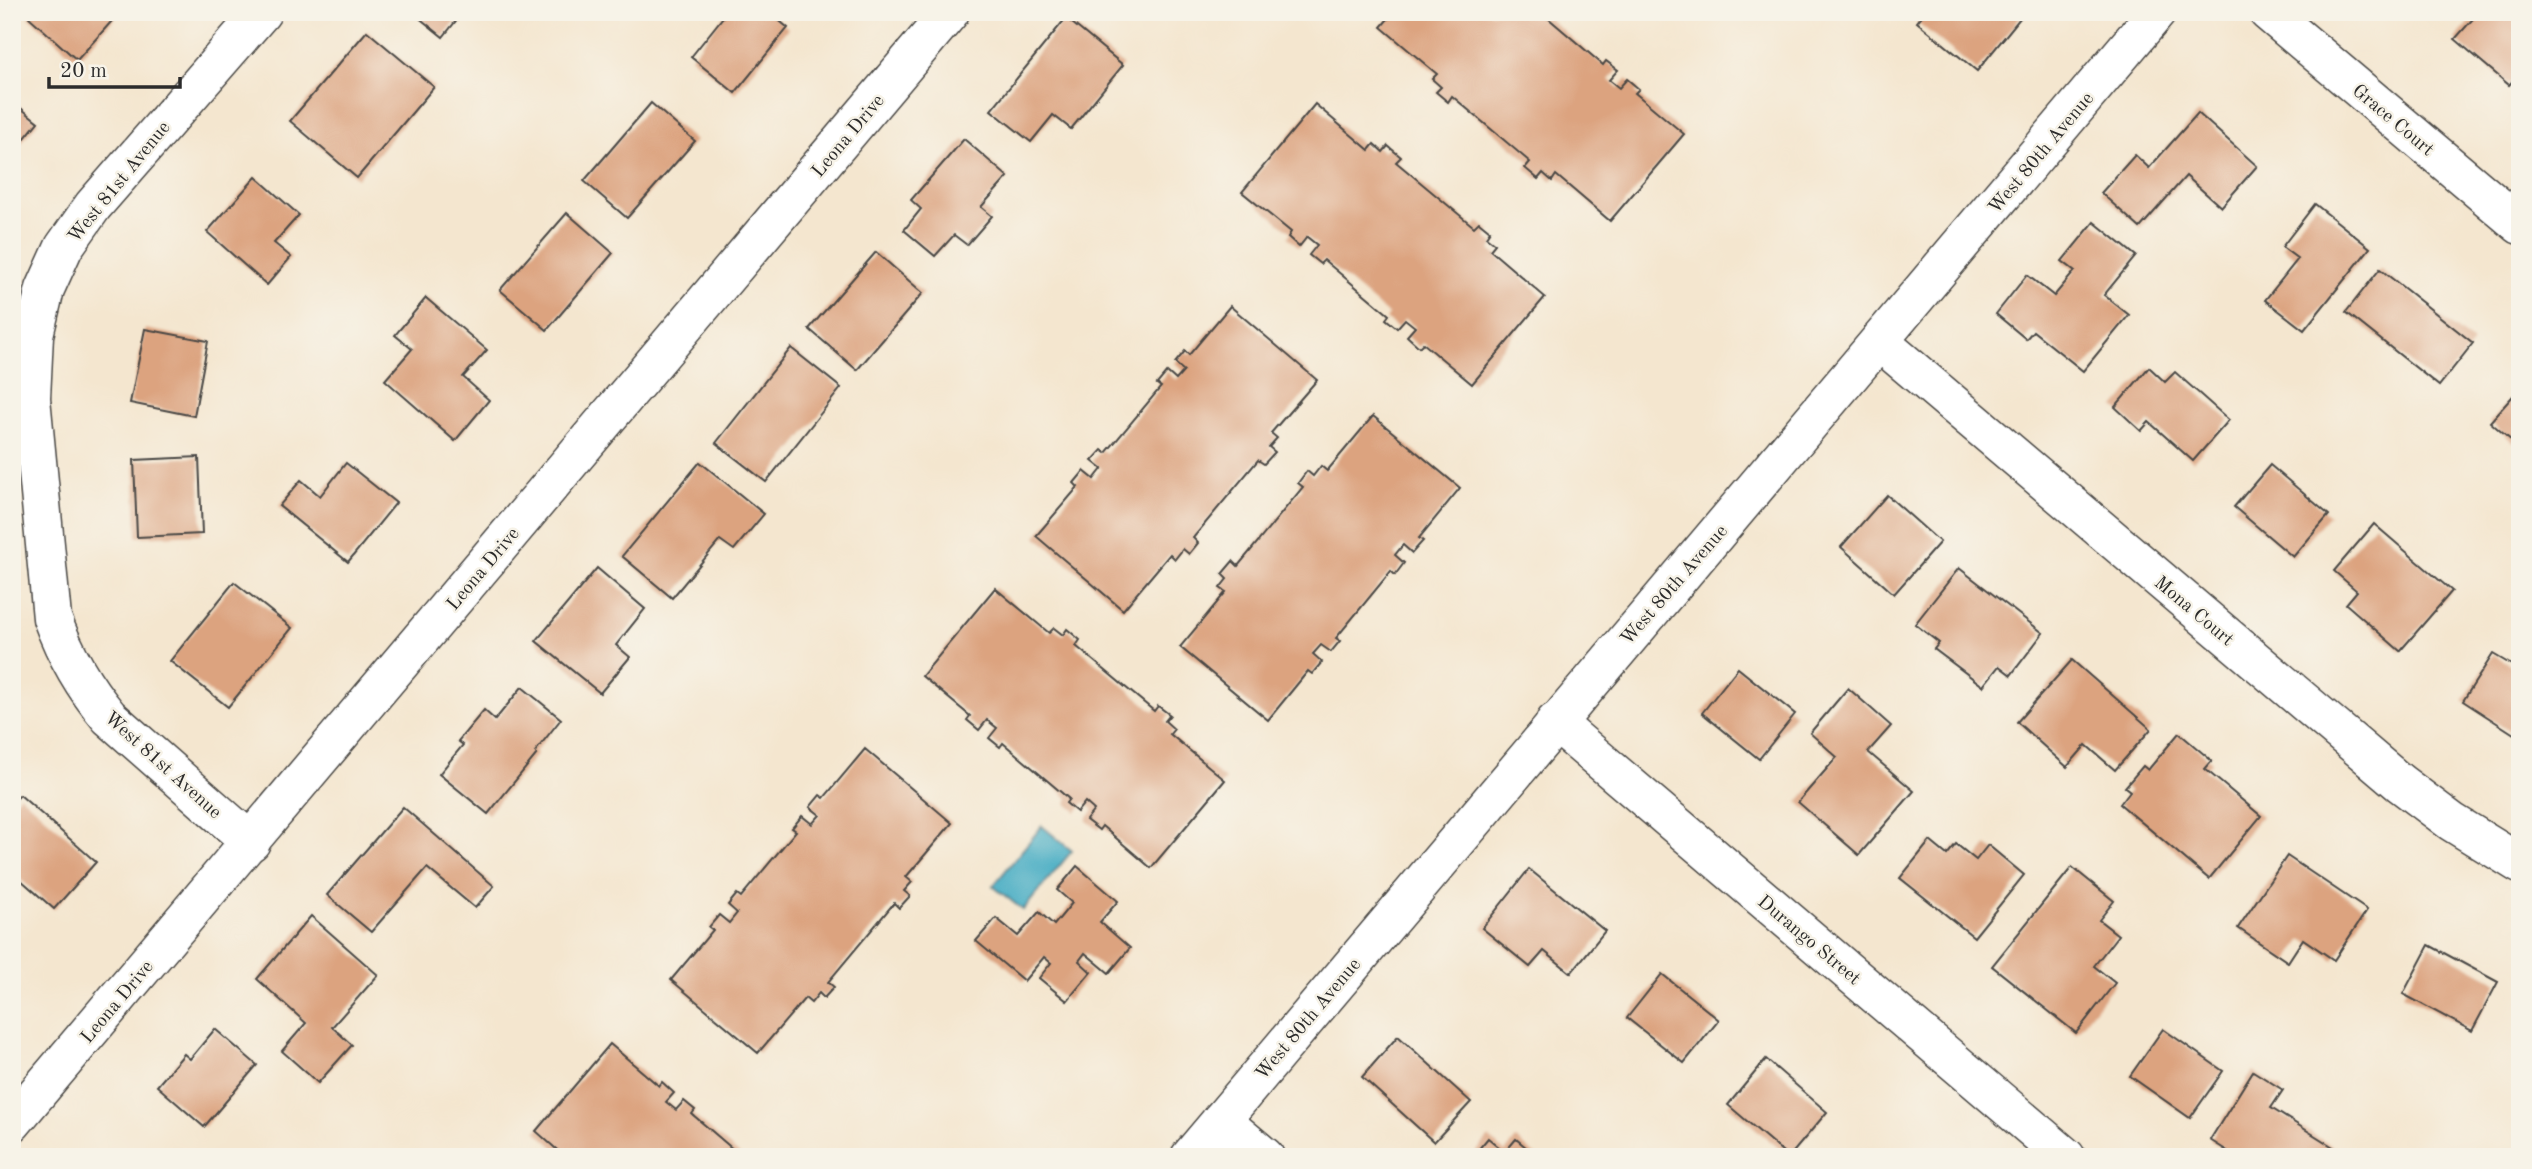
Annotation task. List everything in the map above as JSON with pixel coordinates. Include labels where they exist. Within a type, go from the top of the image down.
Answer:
[{"type":"street","name":"West 81st Avenue","points":[[251,842],[109,717],[91,694],[60,642],[52,618],[30,398],[34,335],[45,289],[64,247],[93,206],[262,12]]},
{"type":"street","name":"Leona Drive","points":[[12,1123],[950,12]]},
{"type":"street","name":"West 80th Avenue","points":[[1190,1157],[2157,12]]},
{"type":"street","name":"Grace Court","points":[[2267,12],[2520,225]]},
{"type":"street","name":"Mona Court","points":[[1880,342],[2400,783],[2452,822],[2520,864]]},
{"type":"street","name":"Durango Street","points":[[1555,722],[2066,1157]]},
{"type":"street","points":[[1221,1120],[1265,1157]]},
{"type":"water","points":[[1042,826],[1072,851],[1023,910],[993,886]]},
{"type":"building","points":[[33,12],[120,12],[77,60],[29,17]]},
{"type":"building","points":[[412,12],[463,12],[443,37]]},
{"type":"building","points":[[727,12],[769,12],[788,28],[735,93],[691,57]]},
{"type":"building","points":[[1394,12],[1541,12],[1603,65],[1606,61],[1618,70],[1609,80],[1619,88],[1627,79],[1639,89],[1635,93],[1684,134],[1610,221],[1556,175],[1552,181],[1543,173],[1538,179],[1525,168],[1530,162],[1452,96],[1448,102],[1436,92],[1441,87],[1432,79],[1437,74],[1381,27]]},
{"type":"building","points":[[1925,12],[2025,12],[1977,71],[1917,22]]},
{"type":"building","points":[[2479,12],[2520,12],[2520,73],[2509,85],[2455,39]]},
{"type":"building","points":[[1066,18],[1123,65],[1071,129],[1053,115],[1031,142],[991,110]]},
{"type":"building","points":[[367,31],[434,87],[357,178],[290,121]]},
{"type":"building","points":[[12,101],[38,122],[12,154]]},
{"type":"building","points":[[651,103],[695,141],[627,218],[584,181]]},
{"type":"building","points":[[1315,104],[1369,150],[1374,144],[1383,152],[1388,146],[1401,157],[1396,162],[1474,227],[1479,222],[1490,231],[1486,237],[1495,244],[1490,250],[1545,297],[1472,384],[1423,343],[1419,347],[1407,336],[1415,327],[1405,319],[1397,328],[1386,319],[1389,315],[1324,260],[1320,264],[1309,255],[1317,245],[1307,237],[1299,247],[1288,237],[1291,232],[1242,192]]},
{"type":"building","points":[[2198,113],[2257,166],[2221,207],[2186,176],[2140,228],[2101,193],[2135,155],[2149,168]]},
{"type":"building","points":[[964,139],[1008,177],[981,207],[992,216],[967,245],[954,235],[935,256],[904,230],[921,209],[911,200]]},
{"type":"building","points":[[256,177],[299,215],[274,243],[291,257],[267,285],[207,232]]},
{"type":"building","points":[[2315,204],[2370,248],[2304,330],[2265,300],[2298,259],[2282,247]]},
{"type":"building","points":[[567,213],[613,253],[547,330],[500,290]]},
{"type":"building","points":[[2094,222],[2136,256],[2104,295],[2129,315],[2083,371],[2033,331],[2026,339],[1996,314],[2027,275],[2054,296],[2075,271],[2062,261]]},
{"type":"building","points":[[876,252],[923,293],[857,370],[809,329]]},
{"type":"building","points":[[2380,269],[2473,343],[2439,386],[2346,312]]},
{"type":"building","points":[[426,298],[487,350],[463,377],[489,400],[455,441],[385,380],[412,349],[395,335]]},
{"type":"building","points":[[1230,306],[1317,380],[1271,433],[1277,438],[1269,447],[1275,452],[1264,464],[1258,460],[1193,538],[1198,543],[1189,554],[1183,549],[1175,559],[1170,554],[1123,610],[1036,536],[1078,487],[1074,483],[1084,471],[1094,479],[1102,469],[1092,461],[1102,450],[1106,453],[1161,387],[1157,384],[1167,372],[1176,380],[1184,371],[1175,363],[1185,351],[1189,355]]},
{"type":"building","points":[[145,329],[208,341],[194,416],[130,403]]},
{"type":"building","points":[[791,348],[841,388],[766,482],[716,443]]},
{"type":"building","points":[[2149,367],[2165,382],[2175,372],[2229,420],[2193,461],[2149,422],[2141,431],[2115,407]]},
{"type":"building","points":[[2520,388],[2520,448],[2490,422]]},
{"type":"building","points":[[1373,416],[1460,488],[1419,538],[1423,541],[1412,553],[1403,545],[1395,555],[1404,563],[1395,575],[1391,571],[1336,638],[1340,641],[1331,652],[1321,645],[1313,654],[1322,662],[1312,674],[1308,671],[1268,720],[1180,647],[1226,592],[1220,588],[1227,579],[1222,574],[1233,561],[1238,566],[1303,487],[1298,483],[1307,471],[1313,476],[1321,466],[1327,471]]},
{"type":"building","points":[[199,457],[202,534],[137,537],[134,460]]},
{"type":"building","points":[[700,462],[764,514],[734,550],[720,540],[672,598],[622,556]]},
{"type":"building","points":[[346,463],[396,503],[348,562],[279,506],[301,480],[320,496]]},
{"type":"building","points":[[2270,465],[2329,515],[2293,557],[2234,507]]},
{"type":"building","points":[[1887,495],[1940,542],[1894,594],[1841,547]]},
{"type":"building","points":[[2374,524],[2452,591],[2400,651],[2346,604],[2357,591],[2334,571]]},
{"type":"building","points":[[597,568],[645,609],[616,645],[630,657],[600,693],[536,641]]},
{"type":"building","points":[[1959,568],[2043,633],[2011,675],[1999,666],[1983,686],[1934,649],[1939,643],[1915,624]]},
{"type":"building","points":[[234,582],[292,628],[228,707],[170,661]]},
{"type":"building","points":[[995,588],[1049,633],[1054,628],[1063,635],[1067,629],[1080,640],[1076,646],[1154,711],[1158,706],[1170,715],[1165,721],[1174,729],[1170,734],[1225,780],[1151,868],[1102,826],[1099,830],[1086,820],[1094,810],[1085,802],[1077,812],[1066,803],[1069,799],[1003,743],[1000,747],[989,738],[997,728],[987,720],[979,730],[967,720],[970,716],[922,676]]},
{"type":"building","points":[[2493,654],[2520,670],[2520,738],[2463,701]]},
{"type":"building","points":[[2072,660],[2151,729],[2115,770],[2086,745],[2067,767],[2017,722]]},
{"type":"building","points":[[1738,668],[1795,714],[1759,759],[1702,713]]},
{"type":"building","points":[[522,687],[561,719],[535,752],[537,754],[488,814],[439,774],[463,745],[458,741],[484,710],[495,720]]},
{"type":"building","points":[[1848,688],[1891,726],[1868,752],[1914,791],[1859,855],[1798,802],[1837,757],[1810,733]]},
{"type":"building","points":[[2179,733],[2212,761],[2205,769],[2261,816],[2209,879],[2120,804],[2130,791],[2125,787],[2143,766],[2148,770]]},
{"type":"building","points":[[865,749],[952,823],[906,877],[912,882],[904,891],[910,896],[899,908],[894,903],[828,982],[834,987],[824,998],[819,993],[811,1003],[805,998],[758,1053],[671,980],[713,930],[709,927],[719,915],[729,923],[737,913],[728,905],[737,894],[741,897],[796,831],[792,828],[802,816],[812,824],[820,815],[810,807],[820,795],[824,798]]},
{"type":"building","points":[[20,795],[96,862],[54,909],[12,872],[12,803]]},
{"type":"building","points":[[403,807],[494,886],[475,908],[427,868],[371,932],[327,895]]},
{"type":"building","points":[[1930,841],[1947,855],[1956,844],[1976,860],[1988,845],[2024,875],[1974,937],[1900,878]]},
{"type":"building","points":[[2287,856],[2367,910],[2334,960],[2303,939],[2288,962],[2238,928]]},
{"type":"building","points":[[1077,866],[1118,901],[1100,922],[1130,948],[1109,973],[1085,953],[1079,961],[1091,972],[1067,1001],[1039,978],[1051,963],[1044,957],[1024,981],[976,941],[996,918],[1018,936],[1039,912],[1054,925],[1072,903],[1057,890]]},
{"type":"building","points":[[2072,867],[2114,901],[2099,920],[2118,935],[2094,966],[2115,983],[2076,1033],[1992,966]]},
{"type":"building","points":[[1529,869],[1605,931],[1571,973],[1544,951],[1530,967],[1482,928]]},
{"type":"building","points":[[311,916],[378,975],[332,1027],[352,1045],[318,1083],[282,1051],[306,1023],[257,979]]},
{"type":"building","points":[[2429,945],[2498,982],[2472,1031],[2403,994]]},
{"type":"building","points":[[1662,974],[1719,1020],[1684,1063],[1627,1018]]},
{"type":"building","points":[[215,1029],[257,1065],[204,1127],[157,1086],[184,1054],[190,1059]]},
{"type":"building","points":[[2163,1029],[2223,1071],[2190,1118],[2130,1076]]},
{"type":"building","points":[[1398,1036],[1471,1102],[1434,1142],[1362,1077]]},
{"type":"building","points":[[610,1044],[659,1086],[662,1082],[674,1093],[666,1102],[676,1110],[684,1101],[695,1110],[692,1114],[742,1157],[565,1157],[536,1131]]},
{"type":"building","points":[[1766,1059],[1827,1112],[1789,1157],[1728,1105]]},
{"type":"building","points":[[2253,1071],[2283,1090],[2271,1108],[2349,1157],[2237,1157],[2210,1140]]},
{"type":"building","points":[[1488,1138],[1505,1152],[1516,1139],[1538,1157],[1472,1157]]}]
